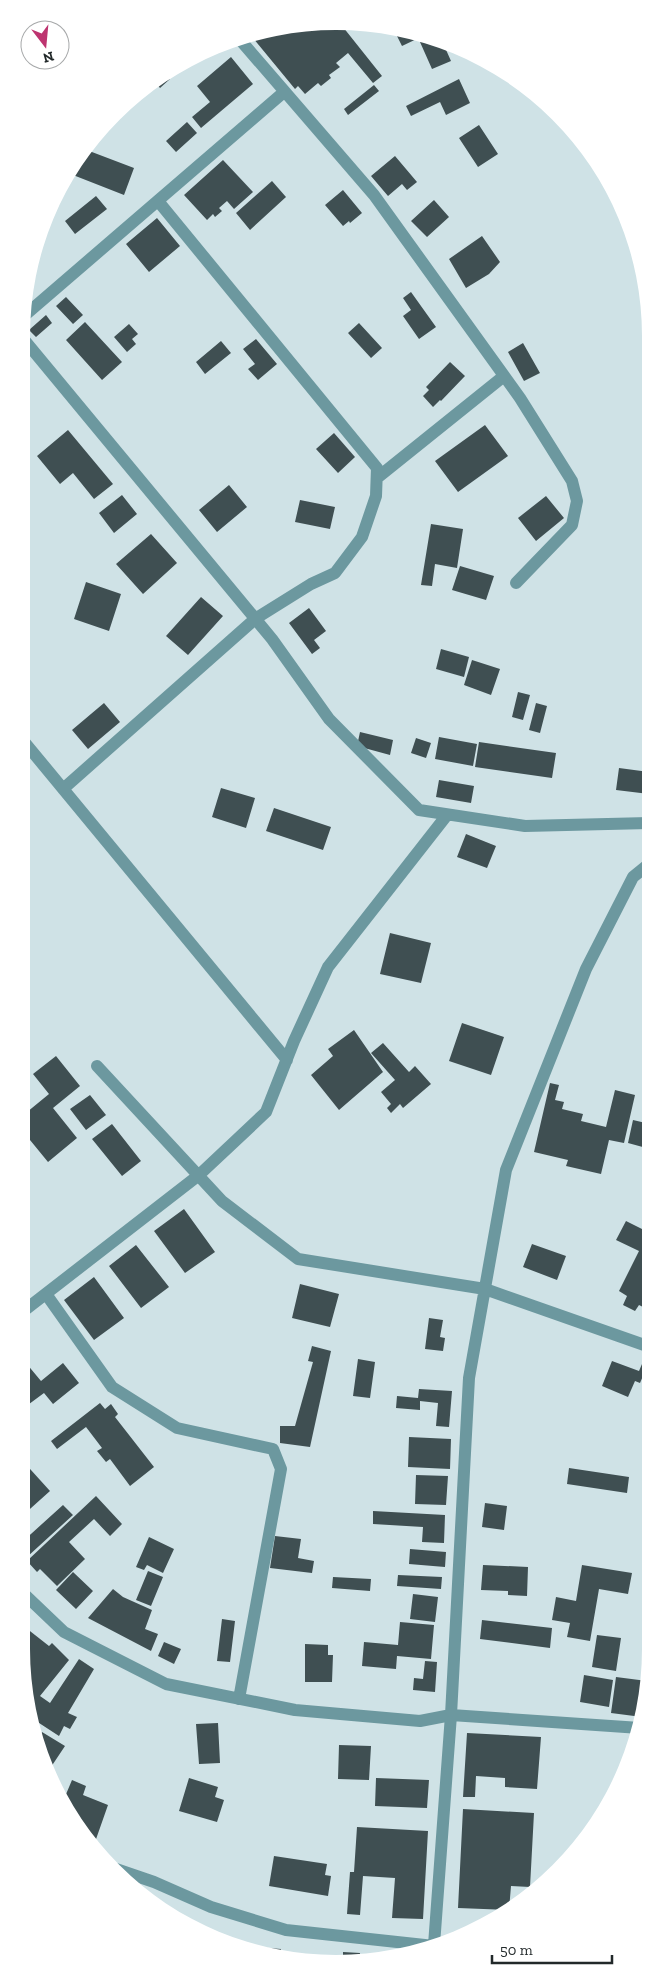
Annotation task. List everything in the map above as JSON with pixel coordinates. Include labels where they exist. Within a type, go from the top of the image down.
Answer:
[{"type":"street","points":[[244,44],[374,195],[504,376],[572,481],[577,501],[572,525],[516,582]]},
{"type":"street","points":[[32,309],[284,92]]},
{"type":"street","points":[[63,788],[255,619],[311,584],[335,573],[362,537],[376,496],[377,468],[158,201]]},
{"type":"street","points":[[30,347],[272,640],[329,718],[419,810],[526,826],[642,823]]},
{"type":"street","points":[[377,478],[504,376]]},
{"type":"street","points":[[30,749],[287,1060]]},
{"type":"street","points":[[30,1306],[198,1176],[266,1112],[328,967],[447,815]]},
{"type":"street","points":[[435,1939],[451,1715],[469,1378],[506,1170],[586,969],[633,877],[642,870]]},
{"type":"street","points":[[97,1066],[222,1201],[298,1259],[485,1290],[642,1344]]},
{"type":"street","points":[[46,1294],[112,1387],[177,1428],[273,1449],[281,1469],[239,1699]]},
{"type":"street","points":[[30,1600],[64,1632],[166,1684],[295,1710],[420,1722],[451,1715],[632,1727]]},
{"type":"street","points":[[128,1873],[154,1882],[211,1907],[286,1930],[417,1944]]},
{"type":"building","points":[[346,30],[382,76],[373,83],[348,53],[336,63],[340,67],[329,75],[331,78],[321,86],[318,83],[305,94],[298,86],[295,89],[255,41],[296,33]]},
{"type":"building","points":[[397,36],[415,40],[402,46]]},
{"type":"building","points":[[420,42],[446,51],[451,61],[432,69]]},
{"type":"building","points":[[231,57],[253,84],[201,128],[192,117],[210,102],[197,86]]},
{"type":"building","points":[[459,79],[470,103],[446,115],[440,102],[411,116],[406,106]]},
{"type":"building","points":[[374,85],[379,91],[348,115],[344,109]]},
{"type":"building","points":[[187,122],[197,133],[176,152],[166,141]]},
{"type":"building","points":[[479,125],[498,154],[478,167],[459,138]]},
{"type":"building","points":[[92,152],[134,168],[124,195],[76,176]]},
{"type":"building","points":[[395,156],[417,182],[407,190],[402,184],[388,196],[371,176]]},
{"type":"building","points":[[223,160],[253,192],[234,209],[227,201],[219,208],[222,211],[215,217],[213,214],[207,220],[184,195]]},
{"type":"building","points":[[272,181],[286,197],[250,230],[236,213]]},
{"type":"building","points":[[343,190],[362,213],[343,226],[325,205]]},
{"type":"building","points":[[96,196],[107,209],[75,234],[65,221]]},
{"type":"building","points":[[434,200],[449,217],[427,237],[411,221]]},
{"type":"building","points":[[157,218],[180,246],[149,272],[126,244]]},
{"type":"building","points":[[482,236],[500,262],[489,274],[466,288],[449,259]]},
{"type":"building","points":[[411,292],[436,327],[419,339],[403,316],[411,310],[403,298]]},
{"type":"building","points":[[66,297],[83,315],[73,324],[56,306]]},
{"type":"building","points":[[46,315],[52,323],[36,337],[30,329]]},
{"type":"building","points":[[85,322],[122,362],[102,380],[66,340]]},
{"type":"building","points":[[359,323],[382,348],[371,358],[348,333]]},
{"type":"building","points":[[129,324],[138,334],[132,339],[136,344],[127,352],[114,337]]},
{"type":"building","points":[[256,339],[277,364],[258,380],[248,369],[255,364],[243,349]]},
{"type":"building","points":[[221,341],[231,353],[205,374],[196,362]]},
{"type":"building","points":[[523,343],[540,373],[524,381],[508,352]]},
{"type":"building","points":[[450,362],[465,376],[433,407],[423,396],[429,390],[426,387]]},
{"type":"building","points":[[485,425],[508,456],[458,492],[435,461]]},
{"type":"building","points":[[68,430],[113,484],[94,499],[73,473],[60,484],[37,456]]},
{"type":"building","points":[[334,433],[355,457],[338,473],[316,449]]},
{"type":"building","points":[[229,485],[247,507],[217,532],[199,510]]},
{"type":"building","points":[[122,495],[137,514],[114,533],[99,513]]},
{"type":"building","points":[[546,496],[564,518],[536,541],[518,518]]},
{"type":"building","points":[[300,500],[335,507],[330,529],[295,522]]},
{"type":"building","points":[[431,524],[463,529],[457,568],[435,564],[432,586],[421,585]]},
{"type":"building","points":[[151,534],[177,563],[143,594],[116,564]]},
{"type":"building","points":[[460,566],[494,576],[486,600],[452,590]]},
{"type":"building","points":[[86,582],[121,594],[109,631],[74,619]]},
{"type":"building","points":[[201,597],[223,616],[188,655],[166,636]]},
{"type":"building","points":[[309,608],[326,631],[314,640],[320,648],[312,654],[289,623]]},
{"type":"building","points":[[441,649],[469,657],[464,677],[436,669]]},
{"type":"building","points":[[472,660],[500,669],[491,695],[464,685]]},
{"type":"building","points":[[518,692],[530,695],[523,720],[512,717]]},
{"type":"building","points":[[104,703],[120,722],[88,749],[72,730]]},
{"type":"building","points":[[536,703],[547,706],[540,733],[529,730]]},
{"type":"building","points":[[360,732],[393,740],[390,755],[357,746]]},
{"type":"building","points":[[439,737],[477,744],[473,766],[435,759]]},
{"type":"building","points":[[416,738],[431,743],[426,758],[411,753]]},
{"type":"building","points":[[479,742],[556,753],[552,778],[475,767]]},
{"type":"building","points":[[619,768],[642,771],[642,793],[616,790]]},
{"type":"building","points":[[439,780],[474,786],[471,803],[436,797]]},
{"type":"building","points":[[221,788],[255,798],[246,828],[212,817]]},
{"type":"building","points":[[274,808],[331,827],[323,850],[266,831]]},
{"type":"building","points":[[466,834],[496,846],[487,868],[457,857]]},
{"type":"building","points":[[390,933],[431,943],[421,983],[380,974]]},
{"type":"building","points":[[462,1023],[504,1037],[491,1075],[449,1061]]},
{"type":"building","points":[[354,1030],[383,1072],[339,1110],[311,1075],[333,1056],[328,1049]]},
{"type":"building","points":[[383,1043],[409,1072],[415,1066],[431,1084],[403,1108],[400,1104],[391,1113],[387,1108],[391,1104],[381,1092],[395,1080],[371,1053]]},
{"type":"building","points":[[56,1056],[80,1086],[53,1108],[77,1138],[48,1162],[30,1140],[30,1110],[49,1094],[33,1074]]},
{"type":"building","points":[[550,1083],[559,1085],[555,1100],[564,1102],[562,1109],[583,1114],[581,1121],[606,1127],[615,1090],[635,1095],[624,1143],[609,1140],[601,1174],[566,1166],[568,1160],[534,1152]]},
{"type":"building","points":[[90,1095],[106,1115],[86,1130],[70,1109]]},
{"type":"building","points":[[633,1120],[642,1122],[642,1147],[628,1143]]},
{"type":"building","points":[[112,1124],[141,1161],[122,1176],[92,1139]]},
{"type":"building","points":[[184,1209],[215,1252],[185,1273],[154,1231]]},
{"type":"building","points":[[626,1221],[642,1229],[642,1306],[639,1305],[635,1311],[623,1305],[627,1296],[619,1291],[639,1251],[616,1240]]},
{"type":"building","points":[[532,1244],[566,1256],[557,1280],[523,1267]]},
{"type":"building","points":[[136,1245],[169,1287],[141,1308],[109,1266]]},
{"type":"building","points":[[94,1277],[124,1318],[94,1340],[64,1300]]},
{"type":"building","points":[[300,1284],[339,1294],[330,1327],[292,1318]]},
{"type":"building","points":[[429,1318],[443,1320],[440,1337],[445,1338],[443,1351],[425,1349]]},
{"type":"building","points":[[312,1346],[331,1351],[310,1447],[280,1443],[280,1426],[295,1426],[313,1362],[308,1361]]},
{"type":"building","points":[[358,1359],[375,1362],[370,1398],[353,1396]]},
{"type":"building","points":[[612,1361],[639,1371],[642,1364],[642,1378],[640,1383],[635,1381],[628,1397],[602,1386]]},
{"type":"building","points":[[63,1363],[79,1383],[53,1404],[44,1393],[30,1403],[30,1368],[41,1381]]},
{"type":"building","points":[[419,1389],[452,1391],[449,1427],[436,1426],[438,1403],[420,1401],[420,1410],[396,1408],[397,1396],[418,1398]]},
{"type":"building","points":[[100,1403],[105,1409],[111,1404],[118,1414],[115,1417],[154,1467],[130,1486],[110,1459],[106,1462],[97,1451],[102,1448],[86,1427],[57,1449],[51,1441]]},
{"type":"building","points":[[409,1437],[451,1439],[450,1469],[408,1467]]},
{"type":"building","points":[[569,1468],[629,1477],[627,1493],[567,1484]]},
{"type":"building","points":[[30,1469],[50,1491],[30,1509]]},
{"type":"building","points":[[416,1475],[448,1476],[446,1505],[415,1504]]},
{"type":"building","points":[[96,1496],[122,1524],[110,1536],[94,1519],[69,1542],[85,1559],[57,1586],[40,1569],[37,1572],[30,1564],[30,1558]]},
{"type":"building","points":[[485,1503],[507,1506],[504,1530],[482,1527]]},
{"type":"building","points":[[63,1505],[73,1515],[30,1554],[30,1535]]},
{"type":"building","points":[[373,1511],[445,1515],[444,1543],[422,1542],[423,1527],[373,1524]]},
{"type":"building","points":[[275,1536],[301,1539],[298,1558],[314,1561],[312,1573],[270,1568]]},
{"type":"building","points":[[149,1537],[174,1549],[163,1573],[147,1565],[144,1570],[136,1567]]},
{"type":"building","points":[[410,1549],[446,1552],[445,1567],[409,1564]]},
{"type":"building","points":[[483,1565],[528,1567],[527,1596],[508,1595],[508,1591],[481,1590]]},
{"type":"building","points":[[582,1565],[632,1573],[628,1594],[599,1589],[590,1641],[567,1637],[570,1623],[552,1620],[556,1597],[576,1601]]},
{"type":"building","points":[[148,1571],[163,1577],[151,1606],[136,1600]]},
{"type":"building","points":[[73,1572],[93,1591],[76,1609],[56,1590]]},
{"type":"building","points":[[398,1575],[442,1577],[441,1589],[397,1586]]},
{"type":"building","points":[[333,1577],[371,1579],[370,1591],[332,1588]]},
{"type":"building","points":[[113,1589],[123,1597],[152,1610],[145,1629],[158,1634],[151,1651],[88,1618]]},
{"type":"building","points":[[413,1594],[438,1597],[435,1622],[410,1619]]},
{"type":"building","points":[[222,1619],[235,1621],[230,1662],[217,1661]]},
{"type":"building","points":[[482,1620],[552,1628],[550,1648],[480,1639]]},
{"type":"building","points":[[400,1622],[434,1625],[431,1659],[397,1656],[396,1669],[362,1666],[364,1642],[398,1645]]},
{"type":"building","points":[[30,1631],[49,1646],[52,1643],[69,1660],[40,1696],[50,1703],[79,1659],[94,1669],[68,1713],[77,1717],[70,1729],[64,1726],[59,1736],[39,1723],[31,1669]]},
{"type":"building","points":[[597,1635],[621,1638],[616,1671],[592,1667]]},
{"type":"building","points":[[164,1642],[181,1649],[174,1664],[158,1656]]},
{"type":"building","points":[[305,1644],[328,1645],[328,1655],[333,1655],[332,1682],[305,1682]]},
{"type":"building","points":[[425,1661],[437,1662],[435,1692],[413,1690],[414,1678],[423,1679]]},
{"type":"building","points":[[584,1675],[613,1680],[609,1707],[580,1702]]},
{"type":"building","points":[[616,1677],[640,1680],[635,1716],[611,1713]]},
{"type":"building","points":[[218,1723],[220,1763],[199,1764],[196,1724]]},
{"type":"building","points":[[42,1733],[65,1746],[53,1765],[46,1747]]},
{"type":"building","points":[[467,1733],[541,1737],[537,1789],[505,1787],[505,1778],[476,1776],[475,1797],[463,1797]]},
{"type":"building","points":[[339,1745],[371,1746],[369,1780],[338,1779]]},
{"type":"building","points":[[189,1778],[218,1787],[215,1797],[224,1800],[217,1822],[179,1811]]},
{"type":"building","points":[[376,1778],[429,1780],[427,1808],[375,1806]]},
{"type":"building","points":[[72,1780],[86,1786],[83,1795],[108,1805],[96,1839],[71,1802],[67,1793]]},
{"type":"building","points":[[463,1809],[534,1813],[530,1885],[511,1886],[510,1900],[496,1909],[458,1908]]},
{"type":"building","points":[[357,1827],[428,1831],[423,1919],[392,1918],[395,1878],[363,1876],[360,1915],[347,1914],[350,1872],[354,1872]]},
{"type":"building","points":[[274,1856],[327,1864],[325,1875],[331,1876],[328,1896],[269,1886]]},
{"type":"building","points":[[343,1952],[360,1953],[356,1954],[343,1955]]}]
